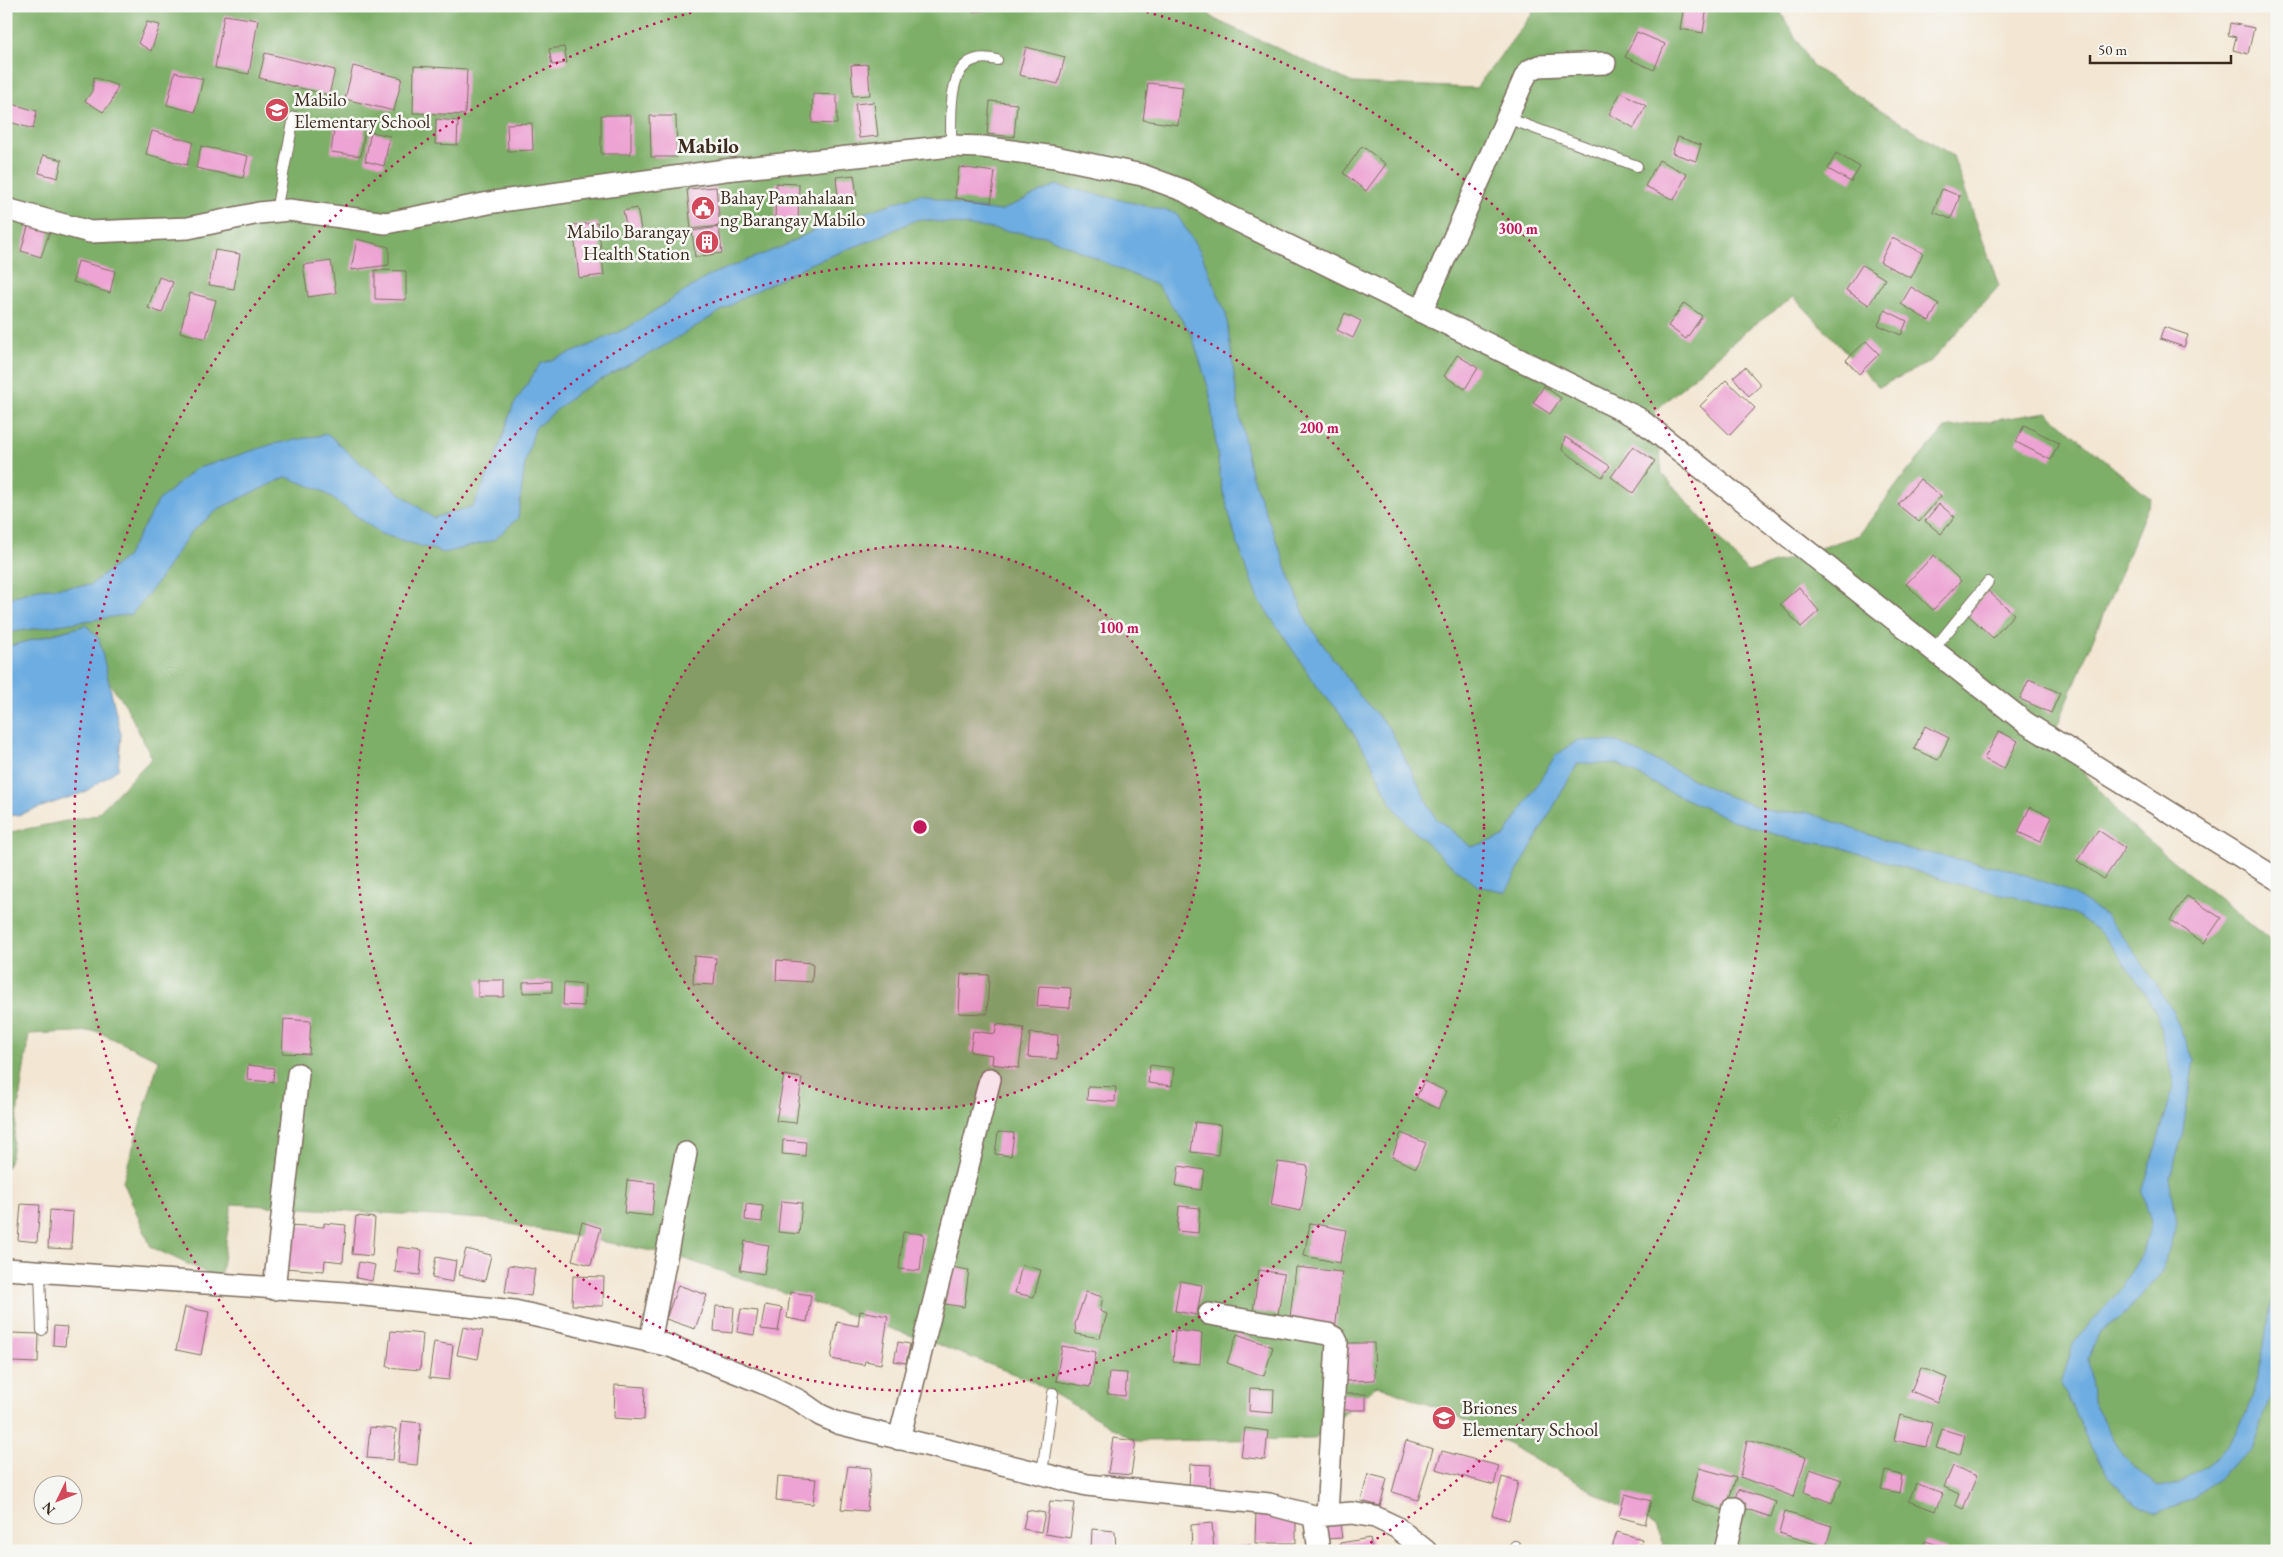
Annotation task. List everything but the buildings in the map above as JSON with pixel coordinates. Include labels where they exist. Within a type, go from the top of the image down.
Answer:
[{"type":"street","points":[[1421,312],[1525,77],[1530,70],[1539,66],[1605,63]]},
{"type":"street","points":[[6,209],[90,232],[188,228],[289,210],[386,222],[494,202],[715,172],[951,146],[983,147],[1055,157],[1142,175],[1185,191],[1222,213],[1638,418],[2026,724],[2277,879]]},
{"type":"street","points":[[274,1289],[298,1074]]},
{"type":"street","points":[[899,1439],[990,1079]]},
{"type":"street","points":[[650,1342],[686,1153]]},
{"type":"street","points":[[6,1269],[346,1294],[514,1312],[670,1346],[763,1383],[800,1401],[820,1416],[838,1424],[1086,1485],[1269,1504],[1320,1515],[1352,1513],[1375,1517],[1396,1527],[1426,1551]]},
{"type":"street","points":[[1209,1314],[1328,1334],[1335,1338],[1337,1342],[1320,1515],[1319,1551]]},
{"type":"street","points":[[1725,1551],[1735,1508]]},
{"type":"lane","points":[[951,146],[952,89],[959,72],[968,63],[984,57],[997,60]]},
{"type":"lane","points":[[276,211],[294,117]]},
{"type":"lane","points":[[1507,118],[1637,166]]},
{"type":"lane","points":[[1933,650],[1988,582]]},
{"type":"lane","points":[[40,1272],[42,1330]]},
{"type":"lane","points":[[1042,1473],[1053,1393]]},
{"type":"green space","points":[[6,6],[1202,6],[1214,19],[1353,83],[1476,88],[1533,13],[1531,6],[1777,6],[1812,66],[1953,156],[1999,286],[1930,362],[1879,387],[1794,297],[1747,330],[1655,411],[1662,473],[1748,572],[1859,535],[1902,478],[1945,428],[2047,412],[2151,499],[2053,736],[2129,825],[2277,946],[2277,1551],[1666,1551],[1655,1526],[1454,1414],[1377,1385],[1315,1439],[1136,1441],[1030,1380],[936,1344],[673,1255],[484,1219],[232,1204],[220,1279],[151,1247],[123,1181],[159,1060],[96,1031],[29,1034],[11,1156],[6,1169],[6,833],[96,815],[152,758],[125,704],[68,630],[6,647]]},
{"type":"water","points":[[1056,185],[1176,213],[1202,255],[1226,314],[1239,412],[1251,474],[1308,624],[1360,696],[1390,729],[1435,817],[1471,847],[1504,837],[1555,756],[1578,740],[1617,742],[1725,795],[1772,812],[1807,812],[1908,849],[2012,870],[2064,889],[2105,915],[2133,949],[2172,1010],[2194,1060],[2182,1137],[2170,1177],[2177,1224],[2161,1273],[2124,1315],[2100,1332],[2088,1359],[2095,1407],[2124,1456],[2156,1487],[2176,1483],[2194,1474],[2215,1458],[2231,1439],[2243,1418],[2259,1370],[2273,1296],[2277,1294],[2277,1378],[2252,1449],[2194,1498],[2156,1513],[2138,1504],[2122,1492],[2109,1476],[2088,1440],[2061,1384],[2073,1343],[2120,1290],[2143,1252],[2151,1222],[2142,1192],[2174,1086],[2157,1014],[2134,976],[2103,935],[2078,916],[2028,900],[1953,883],[1836,846],[1790,839],[1734,821],[1664,789],[1618,764],[1578,763],[1506,892],[1478,886],[1446,861],[1412,829],[1392,805],[1370,759],[1342,716],[1319,689],[1257,597],[1236,539],[1221,484],[1209,390],[1191,333],[1158,286],[1046,236],[918,219],[877,238],[810,264],[744,297],[662,347],[578,392],[535,428],[525,463],[518,518],[494,540],[444,553],[381,534],[321,490],[286,477],[220,508],[190,533],[154,587],[132,614],[6,633],[6,599],[38,589],[90,585],[126,557],[159,500],[195,469],[273,444],[328,434],[360,463],[433,518],[473,506],[494,462],[513,406],[540,364],[579,350],[627,328],[712,274],[784,246],[820,227],[921,194],[964,206],[1000,211]]},
{"type":"water","points":[[86,625],[99,639],[121,735],[118,769],[85,792],[18,815],[6,816],[6,647]]},
{"type":"place","name":"Mabilo Elementary School","points":[[277,110]]},
{"type":"place","name":"Bahay Pamahalaan ng Barangay Mabilo","points":[[703,208]]},
{"type":"place","name":"Mabilo Barangay Health Station","points":[[707,242]]},
{"type":"place","name":"Briones Elementary School","points":[[1444,1418]]},
{"type":"district","name":"Mabilo","points":[[708,145]]}]
